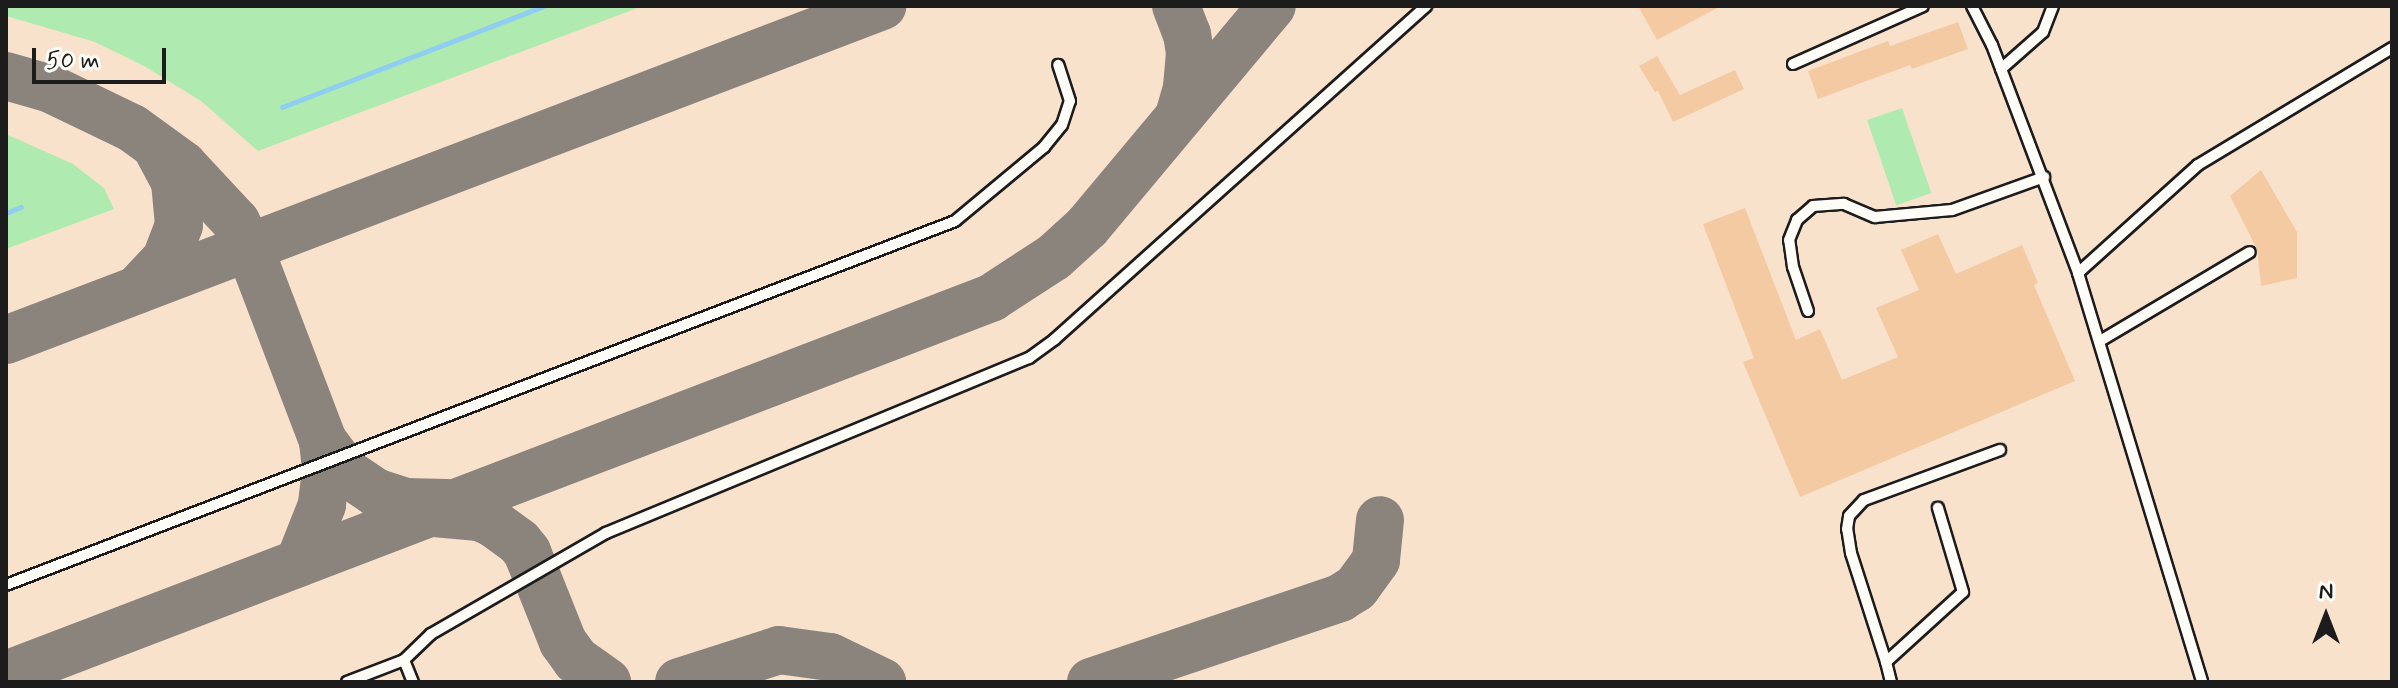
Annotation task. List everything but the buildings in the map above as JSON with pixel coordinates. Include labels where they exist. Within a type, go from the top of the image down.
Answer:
[{"type":"lane","points":[[347,682],[404,660],[431,634],[606,533],[1029,358],[1055,339],[1426,6]]},
{"type":"lane","points":[[1793,64],[1923,6]]},
{"type":"lane","points":[[1972,6],[2044,177],[2078,273],[2202,682]]},
{"type":"lane","points":[[2001,69],[2043,32],[2053,6]]},
{"type":"lane","points":[[2078,273],[2198,165],[2392,48]]},
{"type":"lane","points":[[6,585],[955,221],[1044,147],[1062,125],[1070,101],[1058,65]]},
{"type":"lane","points":[[1808,311],[1793,267],[1789,240],[1797,220],[1813,206],[1844,204],[1875,217],[1952,210],[2044,177]]},
{"type":"lane","points":[[2100,341],[2250,252]]},
{"type":"lane","points":[[1891,682],[1851,553],[1849,516],[1864,500],[2000,450]]},
{"type":"lane","points":[[1886,662],[1963,592],[1938,508]]},
{"type":"lane","points":[[404,660],[413,682]]},
{"type":"shaded area","points":[[6,6],[2392,6],[2392,682],[6,682]]},
{"type":"green space","points":[[6,6],[643,6],[258,151],[201,101],[144,66],[95,42],[6,16]]},
{"type":"green space","points":[[1902,108],[1931,193],[1896,205],[1867,120]]},
{"type":"green space","points":[[6,134],[73,164],[104,188],[114,209],[6,249]]},
{"type":"waterway","points":[[282,107],[544,6]]},
{"type":"waterway","points":[[6,213],[21,207]]},
{"type":"taxiway","points":[[6,340],[882,6]]},
{"type":"taxiway","points":[[1176,6],[1187,34],[1190,53],[1187,88],[1179,116]]},
{"type":"taxiway","points":[[6,675],[991,298],[1054,257],[1087,227],[1272,6]]},
{"type":"taxiway","points":[[6,76],[51,89],[132,128],[183,165],[236,222],[249,247],[323,441],[326,471],[322,505],[299,563]]},
{"type":"taxiway","points":[[137,290],[166,259],[179,225],[175,182],[156,147]]},
{"type":"taxiway","points":[[323,441],[347,473],[375,492],[405,502],[447,503]]},
{"type":"taxiway","points":[[434,513],[479,517],[519,542],[527,552],[563,642],[576,660],[607,682]]},
{"type":"taxiway","points":[[1091,682],[1340,598],[1356,588],[1376,560],[1380,520]]},
{"type":"taxiway","points":[[679,682],[779,650],[830,657],[882,682]]}]
